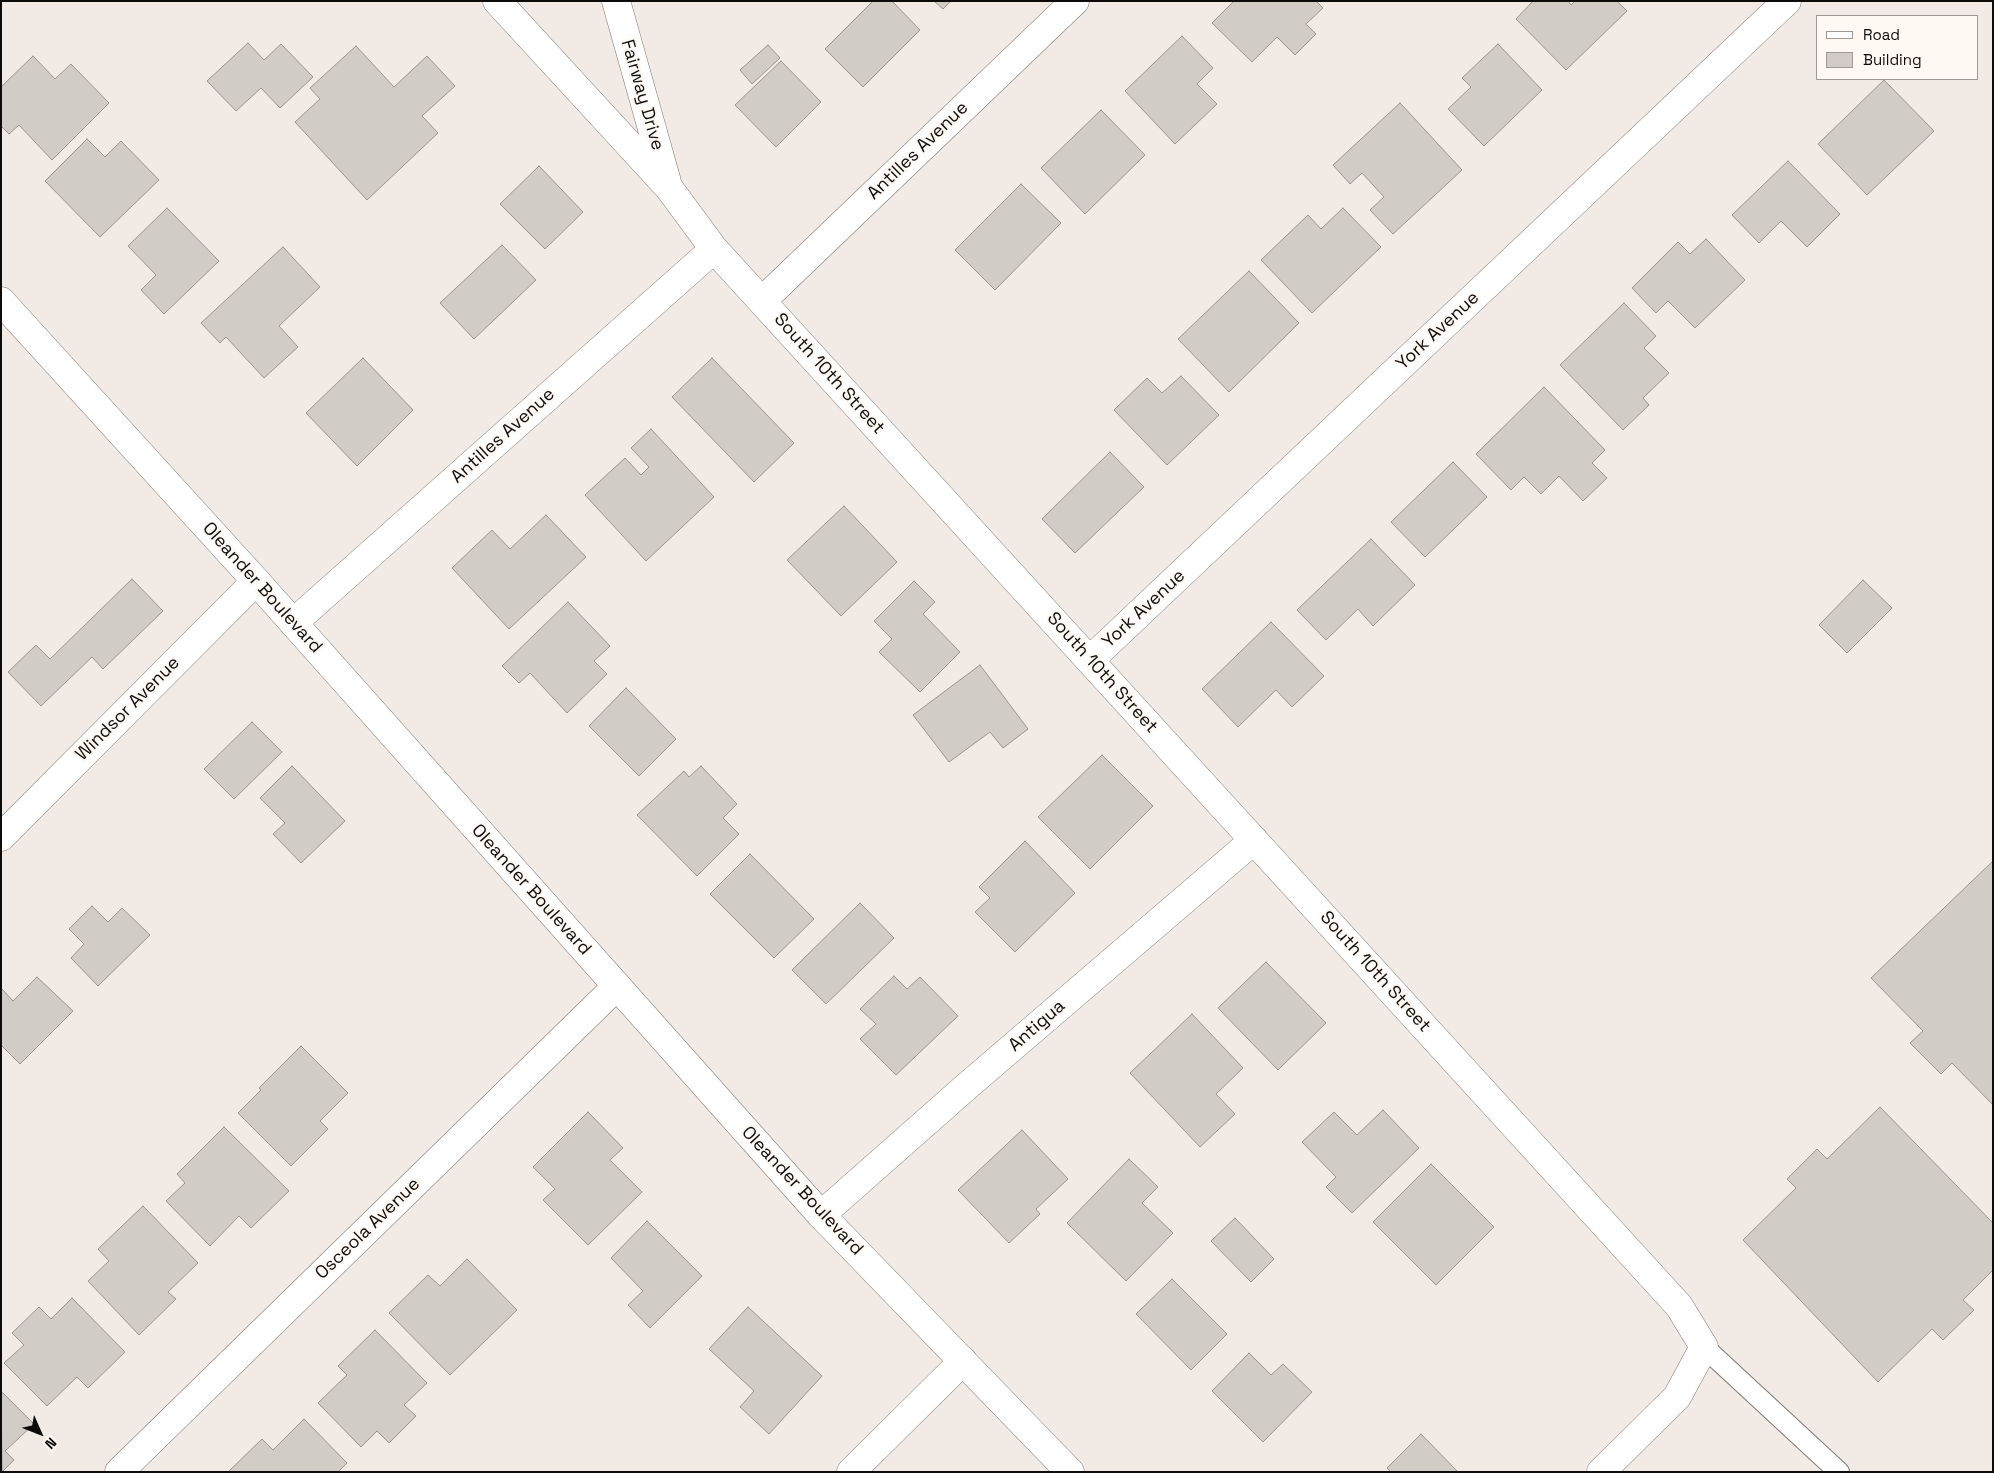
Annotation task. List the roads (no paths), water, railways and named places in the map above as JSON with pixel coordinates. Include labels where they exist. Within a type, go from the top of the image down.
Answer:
[{"type":"street","name":"South 10th Street","points":[[497,1],[669,188],[714,249],[1679,1306],[1704,1347]]},
{"type":"street","name":"Fairway Drive","points":[[616,1],[669,188]]},
{"type":"street","name":"Antilles Avenue","points":[[762,301],[1075,1]]},
{"type":"street","name":"York Avenue","points":[[1090,660],[1787,1]]},
{"type":"street","name":"Antilles Avenue","points":[[293,623],[714,249]]},
{"type":"street","name":"Oleander Boulevard","points":[[1,301],[256,581],[821,1215],[1070,1472]]},
{"type":"street","name":"Windsor Avenue","points":[[1,837],[256,581]]},
{"type":"street","name":"Antigua","points":[[821,1215],[966,1087],[1254,840]]},
{"type":"street","name":"Osceola Avenue","points":[[119,1472],[617,986]]},
{"type":"street","points":[[1602,1472],[1678,1397],[1704,1347]]},
{"type":"street","points":[[851,1472],[963,1361]]},
{"type":"lane","points":[[1704,1347],[1839,1472]]}]
